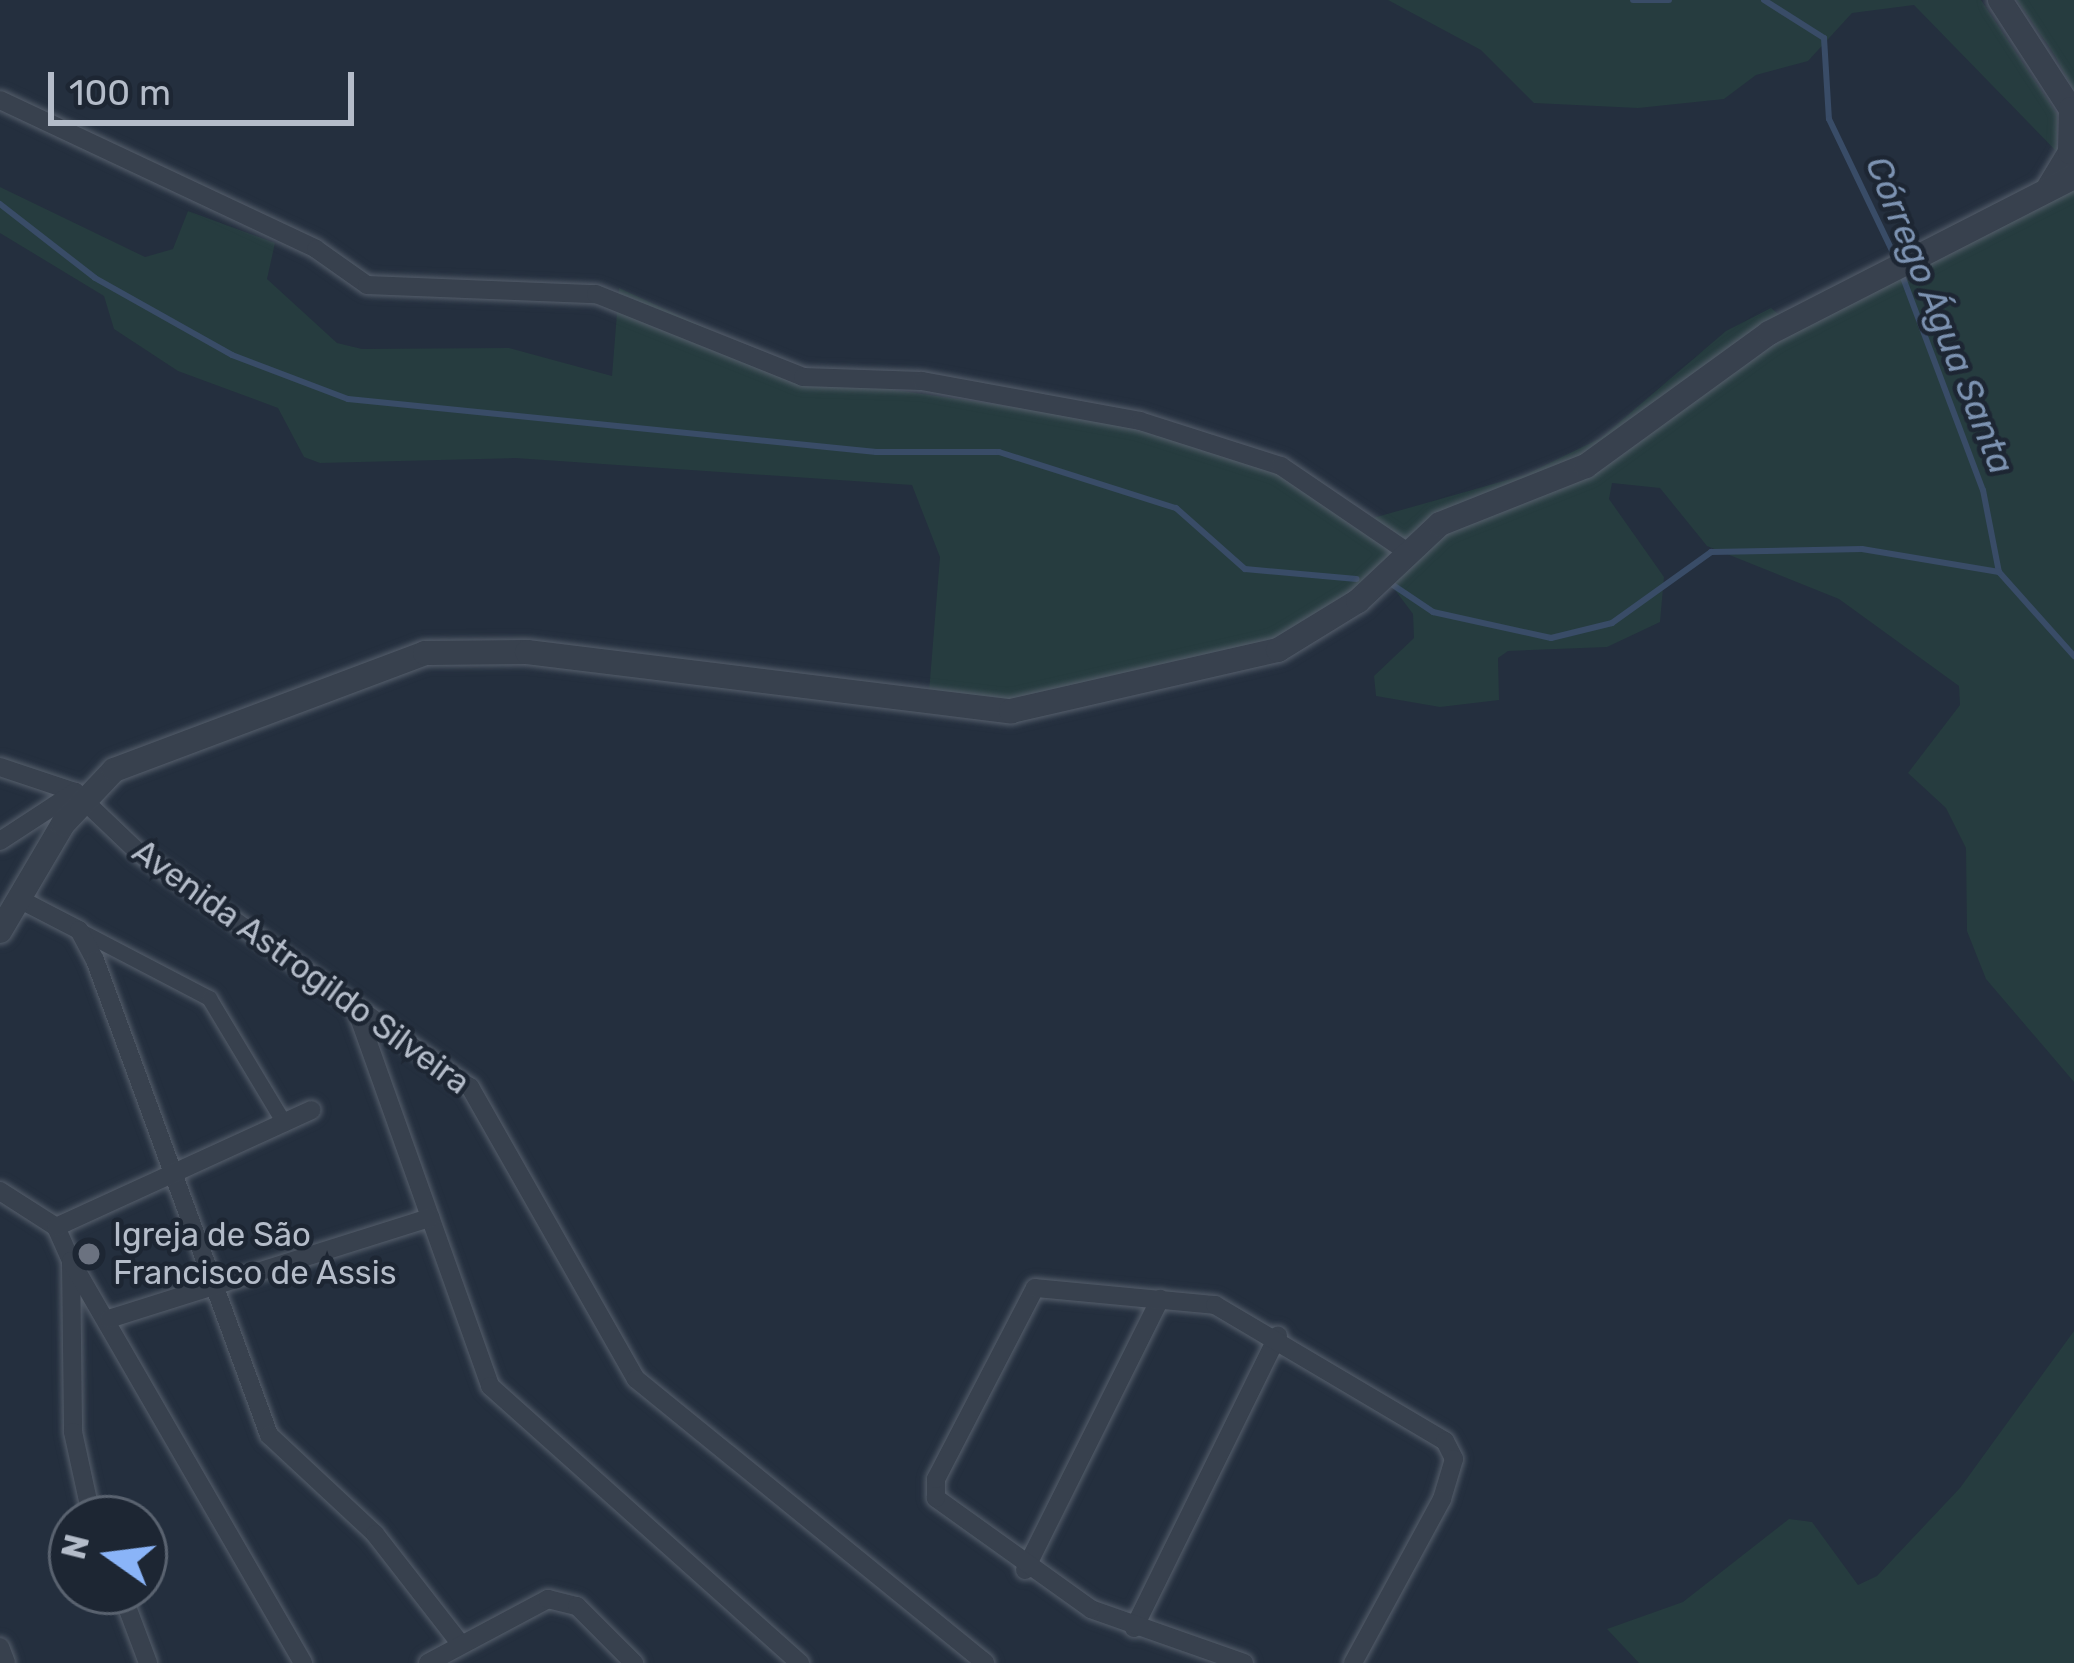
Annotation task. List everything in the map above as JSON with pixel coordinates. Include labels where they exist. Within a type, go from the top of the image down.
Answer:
[{"type":"street","points":[[2000,0],[2072,111],[2070,152],[2048,189]]},
{"type":"street","points":[[0,100],[316,249],[367,285],[596,294],[814,380],[922,381],[1140,421],[1281,466],[1403,549]]},
{"type":"street","points":[[0,841],[131,760],[204,729],[457,649],[1050,707],[1278,650],[1358,601],[1403,549],[1459,514],[1586,466],[1746,346],[2074,176]]},
{"type":"street","points":[[0,767],[79,796]]},
{"type":"street","points":[[0,931],[79,796]]},
{"type":"street","name":"Avenida Astrogildo Silveira","points":[[79,796],[139,854],[477,1094],[636,1379],[985,1663]]},
{"type":"street","points":[[19,899],[209,998],[284,1123]]},
{"type":"street","points":[[79,930],[268,1435],[375,1534],[455,1653]]},
{"type":"street","points":[[356,1009],[490,1386],[800,1663]]},
{"type":"street","points":[[56,1227],[175,1178],[312,1109]]},
{"type":"street","points":[[0,1191],[56,1227],[71,1261],[109,1319],[174,1454],[303,1663]]},
{"type":"street","points":[[109,1319],[217,1290],[430,1218]]},
{"type":"street","points":[[71,1261],[73,1432],[87,1495]]},
{"type":"street","points":[[1244,1663],[1134,1628],[1025,1570],[950,1515],[934,1488],[1030,1291],[1066,1283],[1215,1305],[1278,1335],[1445,1441],[1454,1459],[1353,1663]]},
{"type":"street","points":[[1025,1570],[1160,1299]]},
{"type":"street","points":[[1134,1628],[1278,1335]]},
{"type":"street","points":[[428,1663],[455,1653],[548,1599],[578,1606],[634,1663]]},
{"type":"street","points":[[130,1615],[148,1663]]},
{"type":"street","points":[[0,1647],[6,1663]]},
{"type":"green space","points":[[1388,0],[1981,0],[2057,114],[2057,152],[1914,5],[1852,13],[1808,61],[1756,75],[1724,99],[1638,108],[1534,103],[1481,50]]},
{"type":"green space","points":[[2017,0],[2074,0],[2074,91],[2054,54]]},
{"type":"green space","points":[[0,187],[145,257],[173,249],[188,211],[275,243],[267,279],[337,343],[362,349],[509,348],[612,376],[619,288],[817,379],[1149,426],[1289,472],[1366,520],[1525,475],[1601,438],[1726,331],[1771,308],[1794,327],[2074,190],[2074,1082],[1986,979],[1967,931],[1966,848],[1946,808],[1908,773],[1960,705],[1959,686],[1839,599],[1707,546],[1660,488],[1612,483],[1609,499],[1664,577],[1660,622],[1607,647],[1508,651],[1498,658],[1499,700],[1440,707],[1376,696],[1374,676],[1414,638],[1413,614],[1383,574],[1331,623],[1045,705],[929,692],[940,557],[912,485],[515,458],[320,463],[304,457],[278,408],[178,371],[114,329],[104,296],[0,233]]},
{"type":"green space","points":[[2074,1331],[2074,1663],[1639,1663],[1607,1629],[1683,1602],[1789,1519],[1812,1522],[1858,1585],[1877,1576],[1960,1488]]},
{"type":"waterway","name":"Córrego Água Santa","points":[[1633,0],[1669,0]]},
{"type":"waterway","name":"Córrego Água Santa","points":[[1764,0],[1824,38],[1829,119],[1898,263]]},
{"type":"waterway","points":[[0,204],[95,278],[232,355],[348,399],[876,452],[999,452],[1176,508],[1245,569],[1357,579]]},
{"type":"waterway","name":"Córrego Água Santa","points":[[1902,275],[1983,490],[1999,572],[2074,656]]},
{"type":"waterway","points":[[1390,583],[1433,612],[1551,638],[1612,623],[1711,552],[1862,549],[1999,572]]},
{"type":"place","name":"Igreja de São Francisco de Assis","points":[[89,1254]]}]
